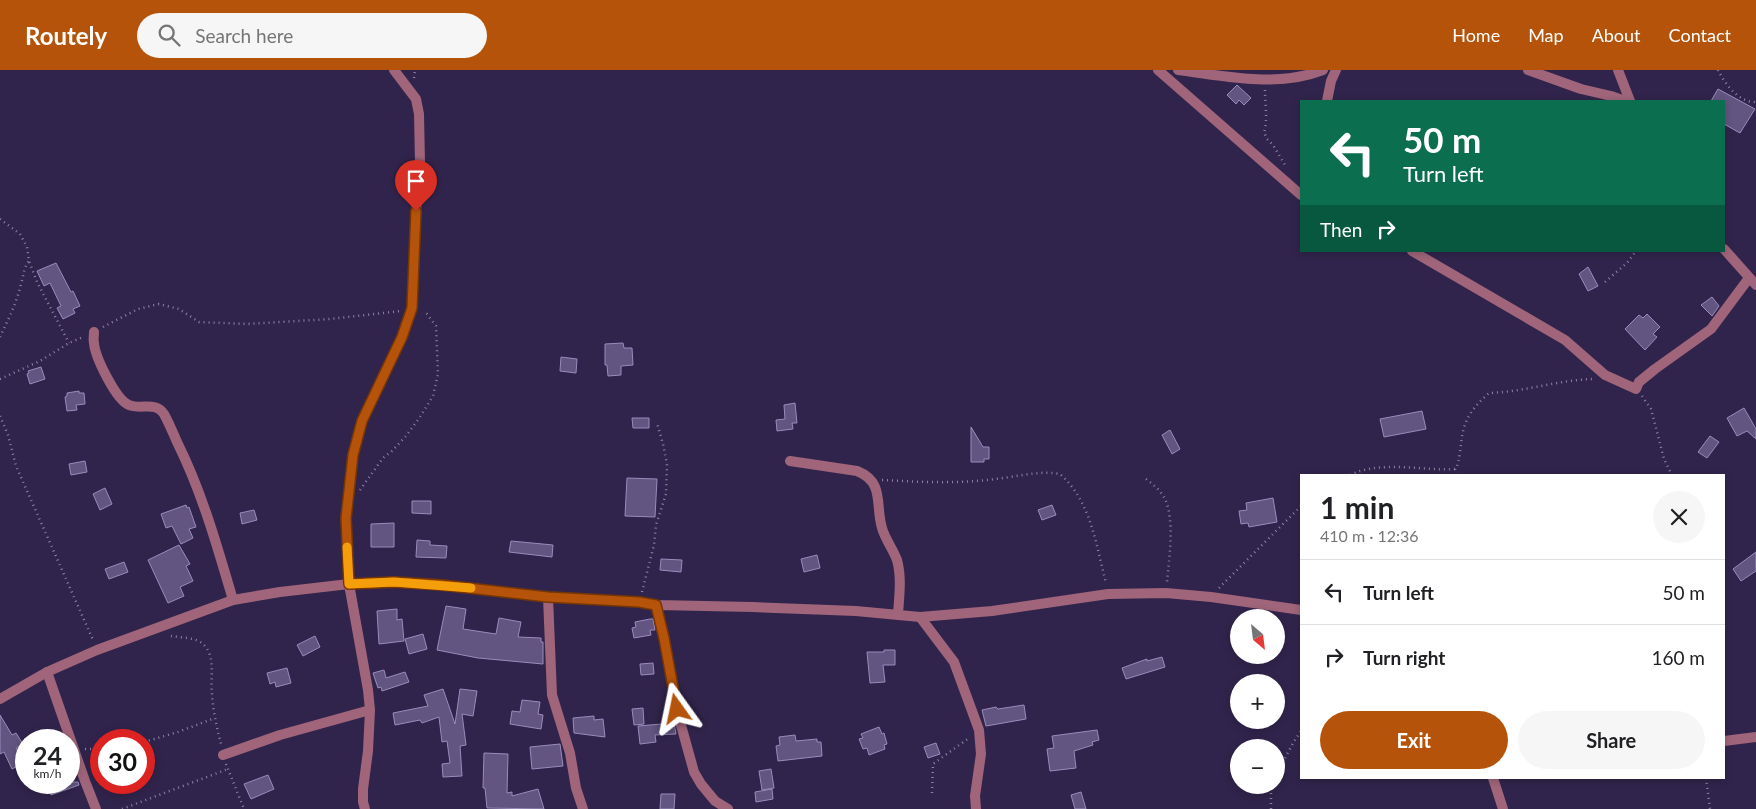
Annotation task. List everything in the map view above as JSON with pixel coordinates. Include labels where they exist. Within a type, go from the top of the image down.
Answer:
[{"type":"street","points":[[365,809],[363,789],[368,751],[370,710],[349,584],[346,518],[353,455],[362,421],[402,337],[412,308],[420,163],[419,114],[416,99],[394,70]]},
{"type":"street","points":[[1158,70],[1300,192]]},
{"type":"street","points":[[1178,70],[1266,80],[1286,79],[1323,70]]},
{"type":"street","points":[[1327,100],[1331,81],[1336,70]]},
{"type":"street","points":[[1528,70],[1581,89],[1622,100]]},
{"type":"street","points":[[1618,70],[1630,100]]},
{"type":"street","points":[[1414,252],[1565,340],[1610,378],[1636,389],[1639,382],[1655,369],[1711,330],[1752,281],[1725,250]]},
{"type":"street","points":[[94,332],[94,344],[102,366],[120,398],[129,405],[156,407],[163,412],[198,489],[233,600]]},
{"type":"street","points":[[790,461],[857,471],[866,474],[871,479],[878,496],[881,526],[896,560],[899,576],[898,615]]},
{"type":"street","points":[[0,699],[48,672],[97,650],[233,600],[280,592],[349,584],[394,582],[442,585],[548,597],[639,602],[656,605],[761,607],[920,617],[992,612],[1108,594],[1166,593],[1211,597],[1300,610]]},
{"type":"street","points":[[548,597],[552,695],[570,753],[576,788],[584,809]]},
{"type":"street","points":[[656,605],[681,725],[694,772],[715,801],[728,809]]},
{"type":"street","points":[[920,617],[954,662],[979,730],[981,754],[975,796],[976,809]]},
{"type":"street","points":[[48,672],[96,809]]},
{"type":"street","points":[[223,755],[280,735],[370,710]]},
{"type":"street","points":[[1725,741],[1756,737]]},
{"type":"street","points":[[1493,779],[1503,809]]},
{"type":"path","points":[[1718,70],[1723,80],[1741,98],[1749,102],[1756,102]]},
{"type":"path","points":[[1265,89],[1265,117],[1267,124],[1264,132],[1267,139],[1274,144],[1288,168]]},
{"type":"path","points":[[0,219],[20,234],[27,247],[29,261],[37,282],[70,343]]},
{"type":"path","points":[[1605,282],[1627,263],[1635,252]]},
{"type":"path","points":[[0,336],[10,317],[22,283],[22,275],[29,261]]},
{"type":"path","points":[[0,379],[40,361],[70,343],[138,309],[159,304],[179,309],[199,322],[247,324],[330,319],[390,313],[412,308],[427,314],[436,326],[438,374],[433,396],[406,436],[383,458],[366,484],[348,504]]},
{"type":"path","points":[[1456,474],[1455,469],[1459,462],[1464,426],[1474,407],[1489,393],[1502,393],[1579,379],[1610,378]]},
{"type":"path","points":[[1636,389],[1651,409],[1664,459],[1672,474]]},
{"type":"path","points":[[0,416],[8,435],[16,466],[97,650]]},
{"type":"path","points":[[639,602],[654,545],[656,525],[666,494],[667,464],[664,444],[657,423]]},
{"type":"path","points":[[1352,474],[1360,470],[1376,467],[1434,470],[1455,469]]},
{"type":"path","points":[[871,479],[928,482],[994,480],[1038,472],[1060,474],[1079,496],[1089,518],[1108,594]]},
{"type":"path","points":[[1146,479],[1161,492],[1168,509],[1171,548],[1166,593]]},
{"type":"path","points":[[1211,597],[1231,574],[1300,507]]},
{"type":"path","points":[[153,630],[182,638],[198,640],[205,645],[212,665],[212,695],[223,755],[244,809]]},
{"type":"path","points":[[155,739],[215,718]]},
{"type":"path","points":[[932,793],[933,764],[979,730]]},
{"type":"path","points":[[1285,759],[1300,732]]},
{"type":"path","points":[[122,809],[228,769]]},
{"type":"path","points":[[1706,779],[1710,809]]},
{"type":"path","points":[[1271,794],[1271,809]]},
{"type":"building","points":[[1237,85],[1251,98],[1244,105],[1239,100],[1236,104],[1227,95]]},
{"type":"building","points":[[1718,89],[1755,109],[1740,133],[1725,125],[1725,100],[1712,100]]},
{"type":"building","points":[[56,263],[80,306],[73,309],[75,313],[63,319],[57,308],[61,306],[50,283],[44,286],[37,271]]},
{"type":"building","points":[[1588,267],[1598,286],[1588,291],[1579,274]]},
{"type":"building","points":[[1712,297],[1719,306],[1712,316],[1701,305]]},
{"type":"building","points":[[1647,314],[1660,327],[1653,334],[1657,337],[1645,350],[1625,329],[1639,315],[1643,318]]},
{"type":"building","points":[[623,343],[624,348],[632,348],[633,365],[621,366],[621,375],[608,376],[607,365],[605,365],[605,344]]},
{"type":"building","points":[[561,357],[577,359],[576,373],[560,371]]},
{"type":"building","points":[[41,367],[45,379],[30,384],[28,371]]},
{"type":"building","points":[[79,391],[79,393],[84,393],[85,404],[76,405],[77,410],[67,411],[65,397],[67,393]]},
{"type":"building","points":[[795,403],[797,423],[792,423],[793,429],[777,431],[776,420],[785,419],[784,405]]},
{"type":"building","points":[[1744,408],[1756,429],[1756,439],[1747,431],[1737,436],[1727,418]]},
{"type":"building","points":[[1422,411],[1426,429],[1384,437],[1380,419]]},
{"type":"building","points":[[632,418],[649,418],[649,428],[633,428]]},
{"type":"building","points":[[971,427],[983,447],[989,447],[989,459],[984,459],[984,462],[971,462]]},
{"type":"building","points":[[1170,430],[1180,449],[1172,454],[1162,435]]},
{"type":"building","points":[[1710,436],[1719,442],[1707,458],[1698,452]]},
{"type":"building","points":[[85,461],[87,472],[71,475],[69,464]]},
{"type":"building","points":[[627,478],[657,479],[655,517],[625,516]]},
{"type":"building","points":[[105,488],[112,504],[100,510],[93,494]]},
{"type":"building","points":[[1273,498],[1277,522],[1249,527],[1248,523],[1241,524],[1239,511],[1247,510],[1246,503]]},
{"type":"building","points":[[412,501],[431,501],[431,514],[412,513]]},
{"type":"building","points":[[186,505],[187,508],[189,507],[196,527],[189,529],[193,538],[181,544],[172,526],[166,528],[161,514]]},
{"type":"building","points":[[1052,505],[1056,515],[1042,520],[1038,510]]},
{"type":"building","points":[[254,510],[257,520],[242,524],[240,513]]},
{"type":"building","points":[[394,523],[394,547],[371,547],[371,524]]},
{"type":"building","points":[[417,540],[430,541],[430,545],[447,546],[446,558],[416,557]]},
{"type":"building","points":[[511,541],[553,545],[552,557],[509,552]]},
{"type":"building","points":[[179,545],[190,564],[186,566],[193,581],[180,587],[184,596],[168,603],[148,560]]},
{"type":"building","points":[[1756,552],[1756,571],[1741,581],[1733,569]]},
{"type":"building","points":[[817,555],[820,568],[804,572],[801,559]]},
{"type":"building","points":[[661,559],[682,560],[681,572],[660,570]]},
{"type":"building","points":[[124,562],[128,572],[109,579],[105,569]]},
{"type":"building","points":[[446,606],[466,609],[463,629],[496,634],[499,618],[521,622],[518,637],[541,638],[541,642],[543,642],[543,664],[478,658],[437,650]]},
{"type":"building","points":[[397,609],[397,620],[402,619],[404,641],[379,644],[377,611]]},
{"type":"building","points":[[653,619],[655,630],[650,630],[651,635],[634,638],[632,628],[636,627],[635,622]]},
{"type":"building","points":[[423,634],[427,649],[409,654],[405,639]]},
{"type":"building","points":[[315,636],[320,647],[303,656],[297,645]]},
{"type":"building","points":[[884,650],[895,650],[895,665],[883,665],[885,682],[870,683],[867,652],[884,652]]},
{"type":"building","points":[[1162,657],[1165,667],[1126,679],[1122,668],[1147,659],[1147,661]]},
{"type":"building","points":[[653,663],[654,674],[641,675],[640,664]]},
{"type":"building","points":[[287,668],[291,683],[276,687],[275,682],[270,684],[267,673]]},
{"type":"building","points":[[384,670],[386,678],[405,672],[409,682],[382,691],[381,687],[378,688],[373,673]]},
{"type":"building","points":[[443,689],[455,724],[460,689],[477,691],[473,716],[462,714],[466,745],[460,746],[462,776],[443,777],[442,764],[450,763],[447,741],[442,742],[439,717],[422,723],[420,720],[395,725],[393,713],[428,706],[424,695]]},
{"type":"building","points":[[522,700],[540,702],[538,714],[543,715],[541,729],[510,724],[512,711],[520,712]]},
{"type":"building","points":[[1024,705],[1026,719],[986,726],[982,710]]},
{"type":"building","points":[[643,708],[644,724],[634,725],[632,709]]},
{"type":"building","points":[[0,715],[12,735],[15,734],[15,767],[12,769],[4,752],[0,754]]},
{"type":"building","points":[[594,716],[594,720],[603,719],[605,737],[574,733],[573,718]]},
{"type":"building","points":[[674,723],[676,734],[655,735],[656,742],[640,744],[638,726]]},
{"type":"building","points":[[879,727],[882,734],[884,733],[887,744],[884,745],[885,749],[869,755],[867,748],[863,749],[859,739],[863,738],[861,734]]},
{"type":"building","points":[[1097,730],[1099,740],[1092,742],[1093,745],[1074,751],[1076,768],[1050,771],[1047,749],[1054,748],[1052,736]]},
{"type":"building","points":[[795,735],[796,741],[817,739],[817,742],[821,742],[822,756],[778,761],[776,746],[780,745],[779,737]]},
{"type":"building","points":[[936,743],[940,754],[928,758],[924,747]]},
{"type":"building","points":[[560,744],[563,766],[532,769],[530,747]]},
{"type":"building","points":[[484,753],[508,754],[507,793],[512,792],[512,796],[538,789],[544,809],[487,808],[485,788],[483,788]]},
{"type":"building","points":[[771,769],[774,788],[762,790],[759,771]]},
{"type":"building","points":[[268,775],[274,789],[251,799],[244,784]]},
{"type":"building","points":[[772,789],[773,799],[756,802],[755,792]]},
{"type":"building","points":[[1081,792],[1086,809],[1075,809],[1071,795]]},
{"type":"building","points":[[661,794],[675,794],[674,809],[660,809]]},
{"type":"slow traffic","points":[[347,547],[349,584],[394,582],[471,588]]},
{"type":"route","points":[[416,211],[412,308],[402,337],[362,421],[353,455],[346,518],[349,584],[394,582],[442,585],[548,597],[639,602],[656,605],[677,709]]}]
